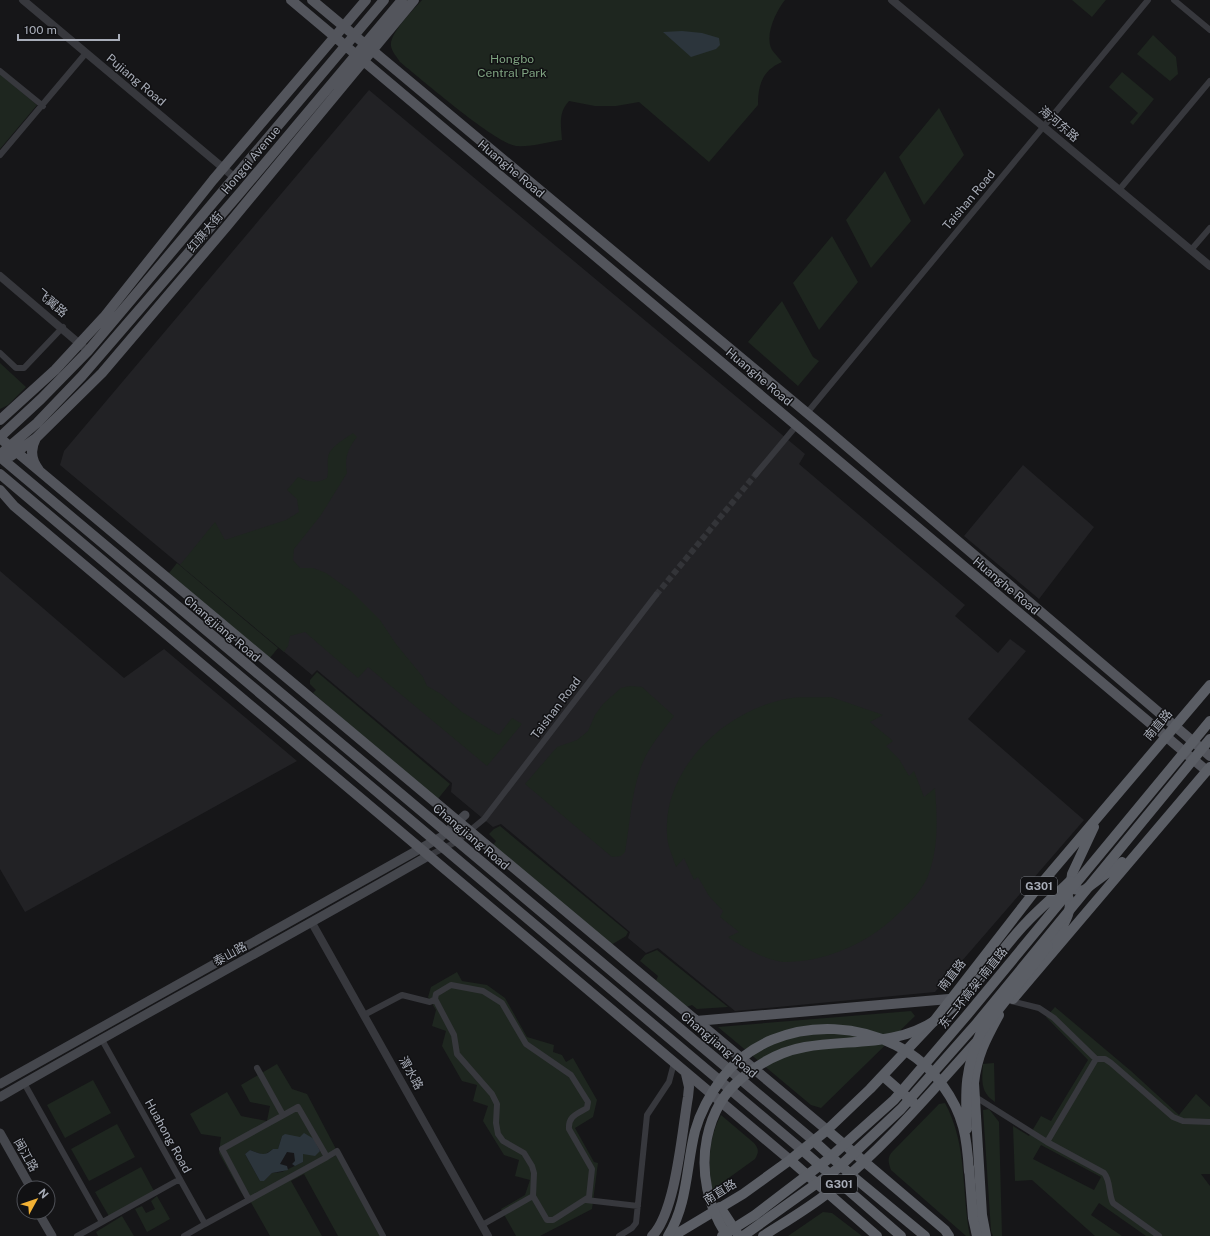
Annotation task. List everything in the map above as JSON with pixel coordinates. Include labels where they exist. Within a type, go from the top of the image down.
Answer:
[{"type":"highway","name":"南直路","points":[[672,1236],[720,1207],[790,1160],[827,1130],[883,1076],[934,1021],[1002,932],[1166,737],[1174,725],[1210,685]]},
{"type":"highway","name":"东二环高架-南直路","points":[[722,1236],[755,1215],[827,1160],[894,1100],[930,1059],[1210,721]]},
{"type":"highway","name":"东二环高架-南直路","points":[[743,1236],[837,1169],[901,1109],[972,1029],[1210,739]]},
{"type":"highway","name":"G301","points":[[764,1236],[839,1184],[918,1107],[1209,771]]},
{"type":"highway","points":[[1100,814],[1072,874],[1071,882],[1074,889],[1083,891],[1139,850]]},
{"type":"highway","points":[[726,1236],[710,1204],[704,1168],[704,1157],[712,1118],[723,1099],[734,1085],[755,1067],[782,1053],[817,1046],[866,1043],[896,1038],[917,1031],[937,1020],[964,997],[1026,922],[1100,854]]},
{"type":"highway","points":[[1002,932],[1055,894],[1061,893],[1067,895],[1071,901],[1070,911],[1040,965]]},
{"type":"highway","points":[[969,1172],[965,1089],[967,1074],[974,1048],[981,1032],[1039,959],[1080,898]]},
{"type":"highway","points":[[986,1236],[982,1215],[974,1096],[976,1065],[981,1049],[999,1015]]},
{"type":"highway","points":[[668,1236],[679,1216],[686,1190],[695,1130],[714,1090],[733,1066],[746,1055],[777,1038],[798,1032],[837,1028],[856,1031],[888,1041],[909,1054],[933,1074],[943,1086],[956,1108],[967,1138],[972,1218],[977,1236]]},
{"type":"highway","points":[[883,1076],[918,1107]]},
{"type":"highway","points":[[827,1130],[949,1236]]},
{"type":"highway","name":"Changjiang Road","points":[[814,1141],[850,1174],[925,1236]]},
{"type":"highway","points":[[802,1150],[839,1184],[901,1236]]},
{"type":"highway","points":[[790,1160],[877,1236]]},
{"type":"highway","points":[[720,1207],[739,1236]]},
{"type":"main road","name":"Huanghe Road","points":[[291,0],[1166,737],[1209,771]]},
{"type":"main road","name":"Huanghe Road","points":[[312,0],[807,413],[1210,756]]},
{"type":"main road","points":[[0,420],[4,414],[34,390],[80,344],[104,317],[223,168],[366,0]]},
{"type":"main road","name":"Hongqi Avenue","points":[[0,437],[42,399],[88,351],[384,0]]},
{"type":"main road","points":[[369,47],[402,0]]},
{"type":"main road","name":"红旗大街","points":[[1,459],[13,450],[36,438],[107,367],[227,226],[369,47],[414,0]]},
{"type":"main road","name":"Hongqi Avenue","points":[[13,450],[82,376],[239,194],[360,58]]},
{"type":"main road","points":[[0,437],[47,479],[462,819],[471,832],[827,1130]]},
{"type":"main road","points":[[36,438],[32,445],[32,458],[47,479]]},
{"type":"main road","name":"Changjiang Road","points":[[1,459],[814,1141]]},
{"type":"main road","points":[[0,474],[443,849],[802,1150]]},
{"type":"main road","points":[[0,490],[14,506],[686,1074],[790,1160]]},
{"type":"main road","points":[[0,500],[14,506]]},
{"type":"main road","name":"泰山路","points":[[0,1084],[434,841],[462,819]]},
{"type":"main road","name":"泰山路","points":[[0,1097],[101,1038],[312,923],[428,856]]},
{"type":"main road","points":[[696,1021],[950,999]]},
{"type":"main road","points":[[652,1236],[660,1226],[674,1182],[689,1088],[686,1074]]},
{"type":"main road","name":"闽江路","points":[[0,1133],[26,1180]]},
{"type":"main road","name":"闽江路","points":[[0,1145],[20,1180]]},
{"type":"main road","points":[[43,1220],[52,1236]]},
{"type":"main road","points":[[49,1220],[58,1236]]},
{"type":"street","name":"Pujiang Road","points":[[23,0],[234,177]]},
{"type":"street","name":"海河东路","points":[[892,0],[1210,266]]},
{"type":"street","name":"Taishan Road","points":[[807,413],[1148,0]]},
{"type":"street","points":[[1174,0],[1210,30]]},
{"type":"street","points":[[0,155],[43,106],[86,53]]},
{"type":"street","points":[[0,70],[43,106]]},
{"type":"street","points":[[1119,190],[1210,81]]},
{"type":"street","points":[[1191,250],[1210,228]]},
{"type":"street","name":"飞翼路","points":[[0,276],[63,327],[88,351]]},
{"type":"street","points":[[0,353],[16,368],[24,368],[63,327]]},
{"type":"street","points":[[756,474],[797,425]]},
{"type":"street","name":"Taishan Road","points":[[471,832],[484,819],[656,595]]},
{"type":"street","name":"泰山路","points":[[428,856],[456,842],[471,832]]},
{"type":"street","name":"渭水路","points":[[312,923],[488,1236]]},
{"type":"street","points":[[364,1015],[402,994],[430,1002],[435,999],[436,994],[451,985],[483,990],[502,1003],[526,1044],[571,1075],[588,1102],[587,1108],[570,1118],[569,1129],[592,1169],[589,1197],[586,1200],[553,1220],[547,1220],[533,1196],[534,1173],[532,1166],[524,1153],[503,1141],[498,1134],[496,1123],[497,1104],[492,1094],[457,1054],[454,1035],[435,999]]},
{"type":"street","points":[[1011,1001],[1039,1008],[1054,1018],[1096,1059],[1105,1059],[1111,1063],[1173,1117],[1183,1121],[1210,1122]]},
{"type":"street","name":"Huahong Road","points":[[101,1038],[205,1224]]},
{"type":"street","points":[[1047,1142],[1096,1059]]},
{"type":"street","points":[[619,1236],[632,1228],[636,1223],[646,1115],[669,1082],[674,1063]]},
{"type":"street","points":[[257,1068],[283,1115]]},
{"type":"street","points":[[24,1083],[102,1222]]},
{"type":"street","points":[[974,1096],[1047,1142],[1104,1173],[1108,1178],[1109,1196],[1113,1203],[1159,1236]]},
{"type":"street","points":[[249,1200],[222,1149],[298,1106],[326,1157]]},
{"type":"street","points":[[184,1236],[337,1151],[383,1236]]},
{"type":"street","points":[[77,1236],[180,1179]]},
{"type":"street","points":[[482,1225],[533,1196]]},
{"type":"street","points":[[586,1200],[638,1206]]},
{"type":"shaded area","points":[[682,31],[702,33],[719,38],[720,45],[716,49],[691,57],[663,32]]},
{"type":"shaded area","points":[[369,90],[805,454],[799,464],[965,605],[955,616],[998,653],[1010,639],[1026,651],[968,719],[1084,820],[935,992],[735,1011],[658,948],[646,953],[628,938],[630,932],[501,824],[493,827],[451,792],[452,783],[317,670],[312,675],[60,465],[64,451]]},
{"type":"shaded area","points":[[1023,465],[1094,527],[1039,599],[964,536]]},
{"type":"shaded area","points":[[0,571],[124,678],[164,649],[297,761],[25,912],[0,869]]},
{"type":"shaded area","points":[[304,1133],[314,1139],[320,1151],[315,1156],[303,1154],[303,1162],[295,1166],[292,1164],[295,1161],[294,1153],[287,1152],[280,1164],[287,1166],[288,1170],[272,1173],[264,1181],[260,1181],[245,1154],[250,1150],[260,1154],[265,1154],[273,1149],[278,1149],[282,1136],[285,1134],[300,1137]]},
{"type":"green space","name":"Hongbo Central Park","points":[[422,0],[785,0],[778,10],[772,24],[769,38],[772,50],[782,62],[770,69],[763,79],[759,91],[758,105],[709,162],[639,102],[616,106],[595,106],[569,101],[563,110],[562,115],[562,140],[534,145],[516,146],[492,134],[476,123],[400,62],[392,50],[391,41],[394,35]]},
{"type":"green space","points":[[1072,0],[1106,0],[1092,17]]},
{"type":"green space","points":[[1153,35],[1176,57],[1178,74],[1170,81],[1137,54]]},
{"type":"green space","points":[[1122,72],[1154,99],[1133,125],[1130,122],[1138,113],[1109,87]]},
{"type":"green space","points":[[0,74],[37,105],[0,149]]},
{"type":"green space","points":[[939,108],[964,155],[924,205],[899,157]]},
{"type":"green space","points":[[885,171],[911,221],[871,268],[846,220]]},
{"type":"green space","points":[[832,236],[858,282],[819,330],[793,283]]},
{"type":"green space","points":[[782,301],[813,357],[819,361],[798,386],[748,342]]},
{"type":"green space","points":[[0,363],[26,387],[8,405],[0,409]]},
{"type":"green space","points":[[353,433],[357,437],[351,445],[346,458],[347,473],[321,515],[294,549],[293,560],[300,568],[313,568],[326,573],[351,591],[380,620],[396,644],[423,677],[427,686],[441,694],[462,712],[499,735],[512,718],[522,724],[487,766],[368,667],[358,678],[305,632],[290,636],[288,646],[284,652],[180,565],[215,522],[225,540],[286,520],[299,512],[297,499],[287,490],[298,477],[313,482],[327,478],[329,454],[331,450]]},
{"type":"green space","points":[[177,563],[278,648],[269,659],[169,573]]},
{"type":"green space","points":[[317,672],[450,784],[437,800],[313,693],[316,690],[310,684],[310,680]]},
{"type":"green space","points":[[630,686],[642,687],[674,716],[646,755],[637,780],[625,852],[621,856],[612,857],[525,784],[557,747],[577,740],[588,731],[595,715],[603,704],[621,688]]},
{"type":"green space","points":[[803,697],[831,697],[883,715],[870,722],[893,741],[886,746],[899,759],[909,776],[914,771],[924,797],[935,788],[937,820],[936,841],[932,862],[927,878],[915,896],[893,919],[866,939],[836,953],[820,958],[786,962],[772,960],[756,953],[728,937],[739,932],[720,917],[723,911],[709,896],[698,877],[694,880],[684,858],[676,867],[667,838],[668,810],[675,787],[687,766],[702,747],[720,730],[741,716],[763,706],[786,699]]},
{"type":"green space","points":[[500,826],[628,932],[626,936],[611,945],[493,845],[496,841],[489,834]]},
{"type":"green space","points":[[657,950],[728,1007],[697,1009],[692,1005],[686,1007],[656,981],[658,976],[640,961],[645,955]]},
{"type":"green space","points":[[457,972],[462,981],[487,985],[505,998],[527,1037],[554,1045],[553,1052],[562,1055],[566,1062],[573,1058],[597,1100],[593,1117],[575,1128],[594,1162],[598,1163],[592,1209],[540,1236],[516,1236],[501,1209],[525,1195],[530,1180],[515,1176],[519,1160],[504,1155],[483,1121],[488,1106],[473,1101],[477,1085],[462,1081],[442,1046],[446,1031],[432,1026],[436,1010],[428,997],[431,987]]},
{"type":"green space","points":[[1055,1007],[1131,1071],[1179,1115],[1196,1094],[1210,1107],[1210,1174],[1201,1174],[1210,1186],[1210,1236],[1146,1236],[1099,1203],[1091,1215],[1122,1236],[1095,1236],[1032,1180],[1015,1181],[1013,1126],[1029,1136],[1041,1116],[1051,1121],[1088,1060],[1046,1017]],"holes":[[[1041,1145],[1101,1177],[1094,1190],[1033,1159]]]},
{"type":"green space","points":[[911,1011],[915,1016],[821,1108],[811,1105],[718,1027]]},
{"type":"green space","points":[[994,1063],[995,1102],[984,1090],[982,1081],[983,1064]]},
{"type":"green space","points":[[277,1064],[292,1089],[307,1094],[337,1151],[327,1157],[314,1139],[282,1136],[278,1149],[273,1149],[264,1155],[250,1150],[245,1154],[260,1181],[264,1181],[272,1173],[282,1172],[303,1162],[303,1154],[320,1151],[327,1160],[338,1154],[383,1236],[338,1236],[304,1174],[291,1181],[322,1236],[270,1236],[245,1192],[242,1194],[219,1153],[221,1137],[201,1134],[190,1114],[227,1092],[241,1116],[267,1121],[270,1106],[250,1102],[241,1085]]},
{"type":"green space","points":[[93,1080],[111,1113],[65,1138],[47,1105]]},
{"type":"green space","points":[[945,1103],[952,1119],[961,1152],[970,1236],[966,1236],[891,1170],[889,1162],[890,1155],[893,1151],[939,1104]]},
{"type":"green space","points":[[989,1109],[999,1122],[1002,1236],[993,1236],[991,1231],[983,1110]]},
{"type":"green space","points":[[721,1115],[754,1143],[758,1149],[758,1152],[755,1159],[712,1190],[710,1171],[711,1142]]},
{"type":"green space","points":[[117,1124],[135,1157],[89,1181],[71,1149]]},
{"type":"green space","points":[[141,1167],[155,1193],[110,1218],[95,1192]]},
{"type":"green space","points":[[157,1196],[170,1219],[147,1232],[135,1209],[142,1206],[146,1213],[155,1209],[151,1201]]},
{"type":"green space","points":[[823,1212],[832,1213],[862,1236],[788,1236]]},
{"type":"green space","points":[[122,1216],[134,1236],[98,1236],[96,1232]]},
{"type":"tunnel","points":[[656,595],[756,474]]}]
